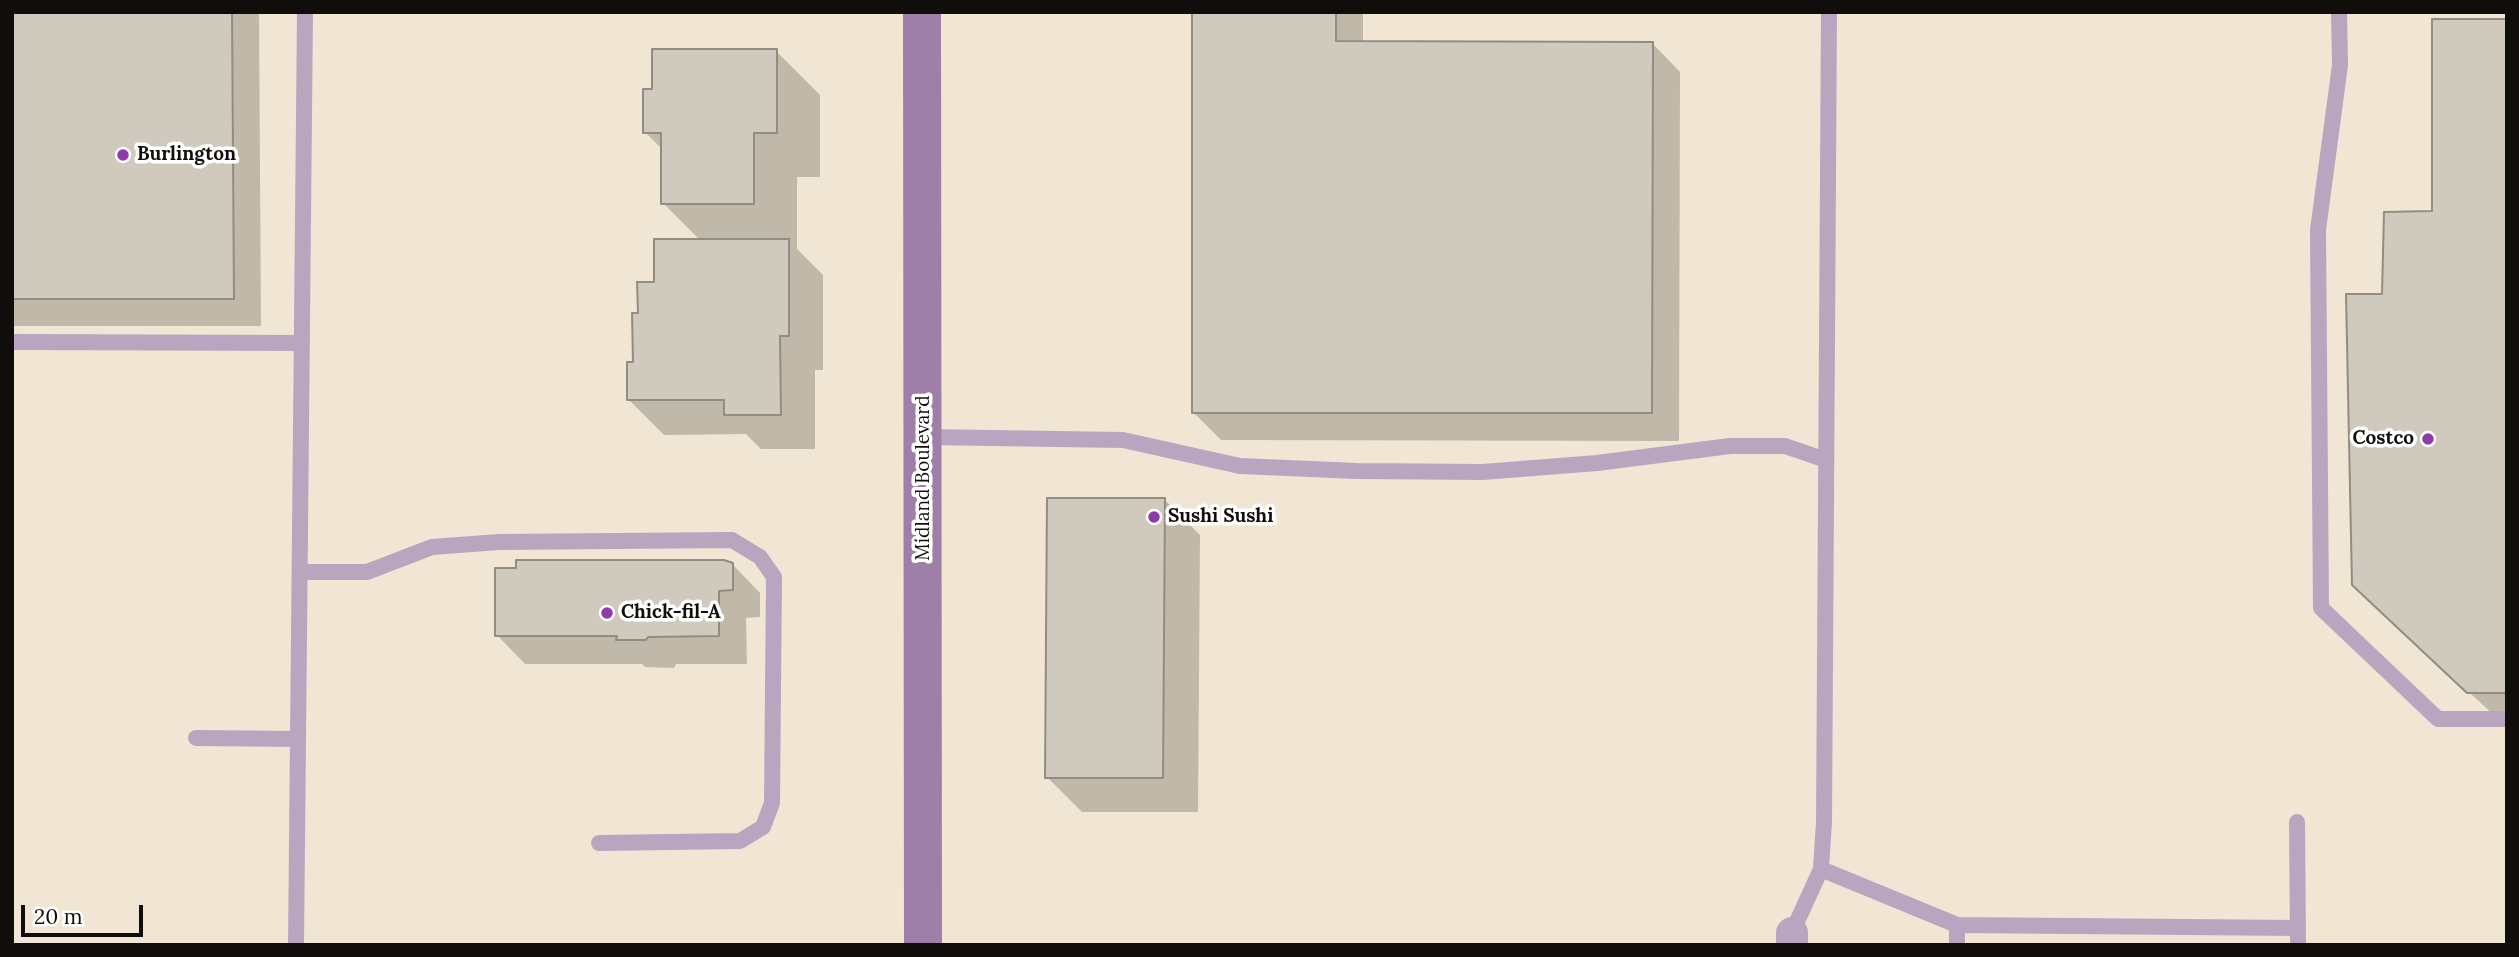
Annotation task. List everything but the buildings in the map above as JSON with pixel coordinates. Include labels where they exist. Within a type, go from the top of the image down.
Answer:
[{"type":"main road","name":"Midland Boulevard","points":[[922,12],[925,437],[923,945]]},
{"type":"lane","points":[[296,945],[305,12]]},
{"type":"lane","points":[[1790,941],[1821,869],[1825,706],[1829,12]]},
{"type":"lane","points":[[2339,12],[2340,65],[2318,230],[2321,608],[2438,719],[2507,719]]},
{"type":"lane","points":[[12,342],[302,343]]},
{"type":"lane","points":[[925,437],[1123,440],[1240,466],[1357,471],[1483,472],[1597,463],[1730,446],[1785,446],[1826,460]]},
{"type":"lane","points":[[300,572],[367,572],[432,547],[499,542],[732,540],[748,548],[768,566],[774,577],[772,803],[763,827],[754,835],[740,841],[599,843]]},
{"type":"lane","points":[[196,738],[298,739]]},
{"type":"lane","points":[[2297,822],[2298,945]]},
{"type":"lane","points":[[1821,869],[1957,925],[2298,920]]},
{"type":"lane","points":[[1957,925],[1957,945]]},
{"type":"shaded area","points":[[12,12],[2507,12],[2507,945],[12,945]]},
{"type":"place","name":"Burlington","points":[[123,155]]},
{"type":"place","name":"Costco","points":[[2428,439]]},
{"type":"place","name":"Sushi Sushi","points":[[1154,517]]},
{"type":"place","name":"Chick-fil-A","points":[[607,613]]}]
